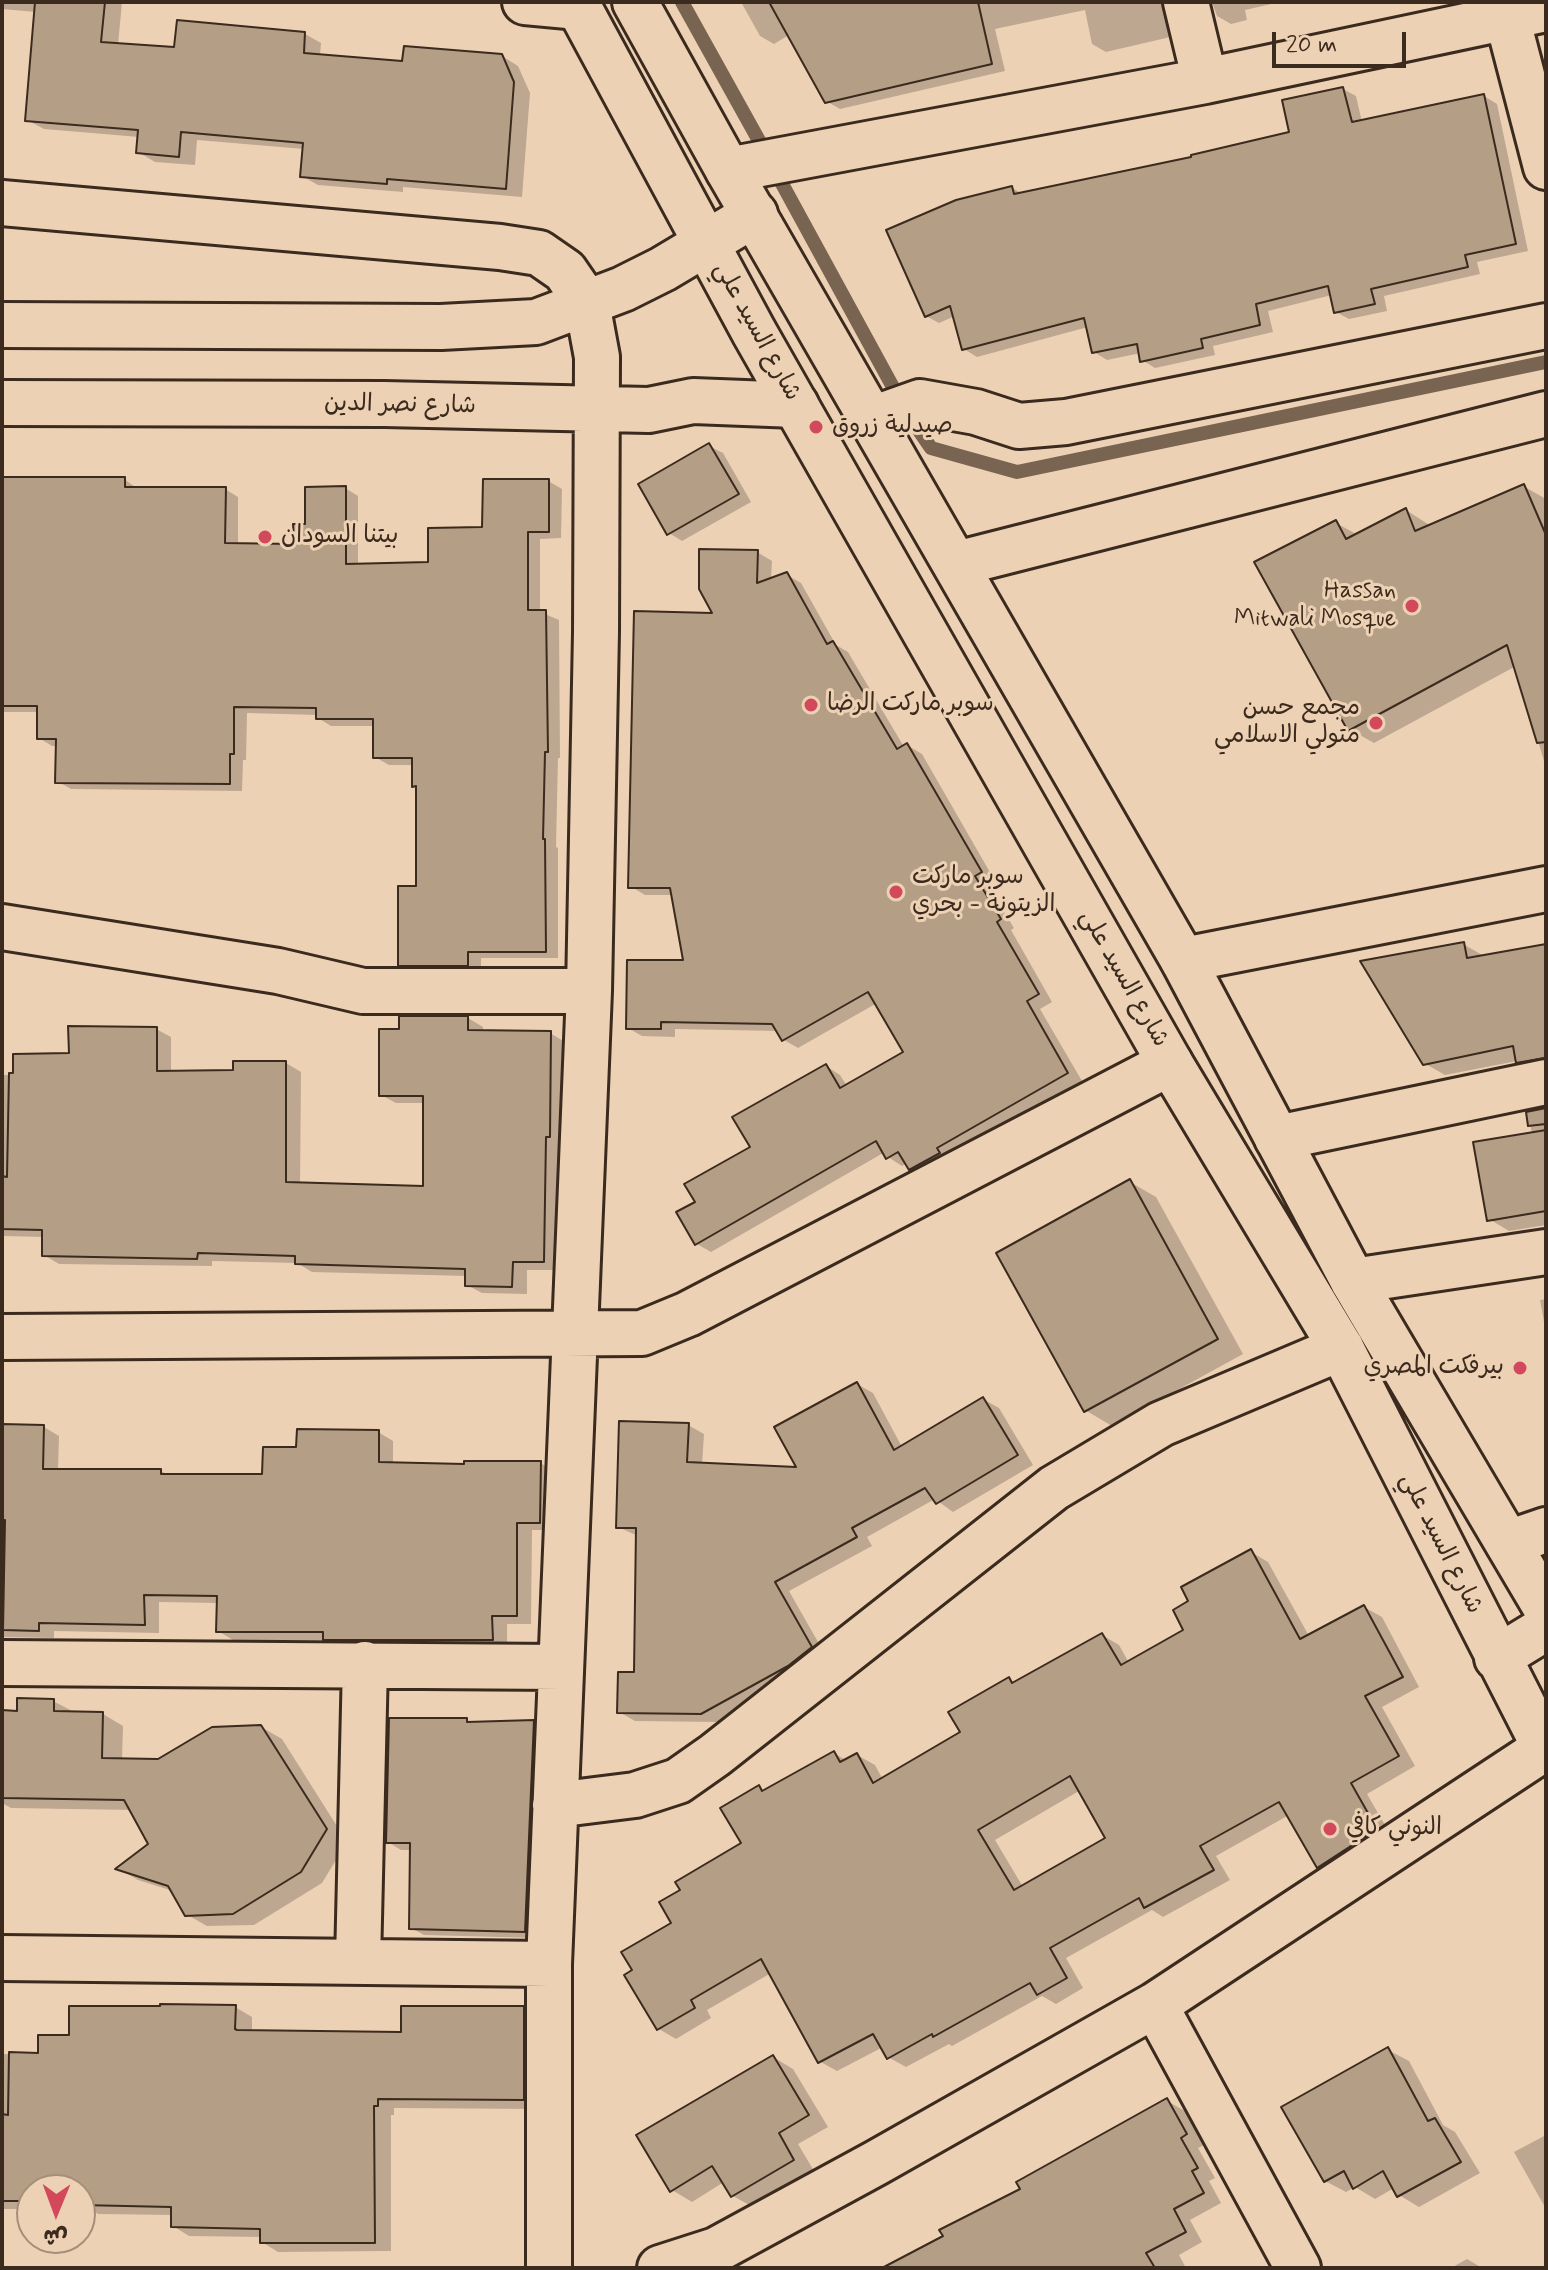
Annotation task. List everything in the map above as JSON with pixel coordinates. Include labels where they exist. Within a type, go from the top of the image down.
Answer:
[{"type":"street","points":[[525,2],[577,4]]},
{"type":"street","points":[[635,2],[728,170],[1183,960],[1353,1281],[1527,1536],[1546,1608]]},
{"type":"street","points":[[1186,2],[1205,81]]},
{"type":"street","name":"شارع السيد علي","points":[[577,4],[796,405],[1170,1063],[1341,1348],[1545,1749]]},
{"type":"street","points":[[728,170],[1205,81],[1518,10],[1546,167]]},
{"type":"street","points":[[2,203],[539,253],[565,271],[587,303],[597,357],[598,409],[589,991],[549,1964],[549,2268]]},
{"type":"street","points":[[2,325],[441,327],[536,322],[623,289],[755,214]]},
{"type":"street","points":[[872,419],[920,402],[976,412],[1019,426],[1066,422],[1546,326]]},
{"type":"street","name":"شارع نصر الدين","points":[[2,403],[384,404],[649,410],[693,401],[796,405]]},
{"type":"street","points":[[956,564],[1546,414]]},
{"type":"street","points":[[1183,960],[1546,889]]},
{"type":"street","points":[[2,927],[278,971],[363,991],[589,991]]},
{"type":"street","points":[[2,1337],[642,1333],[688,1314],[1170,1063]]},
{"type":"street","points":[[1277,1138],[1546,1082]]},
{"type":"street","points":[[1353,1281],[1546,1252]]},
{"type":"street","points":[[555,1805],[635,1795],[678,1781],[1054,1488],[1161,1424],[1341,1348]]},
{"type":"street","points":[[1497,1658],[1546,1628]]},
{"type":"street","points":[[2,1663],[561,1667]]},
{"type":"street","points":[[358,1962],[365,1664]]},
{"type":"street","points":[[660,2268],[716,2250],[1155,2005],[1545,1749]]},
{"type":"street","points":[[2,1958],[549,1964]]},
{"type":"street","points":[[1155,2005],[1298,2268]]},
{"type":"building","points":[[35,2],[105,2],[101,42],[174,47],[177,20],[305,32],[304,53],[402,61],[404,46],[502,54],[514,82],[506,189],[387,179],[387,184],[300,177],[303,143],[181,132],[179,157],[136,153],[138,130],[25,121]]},
{"type":"building","points":[[769,2],[978,2],[992,64],[825,103]]},
{"type":"building","points":[[1343,87],[1352,122],[1484,94],[1516,244],[1465,255],[1468,267],[1371,289],[1375,304],[1334,313],[1328,286],[1256,304],[1260,325],[1201,339],[1203,348],[1140,362],[1137,344],[1092,353],[1084,318],[962,350],[950,306],[925,317],[886,230],[956,200],[1012,186],[1014,194],[1191,157],[1289,132],[1282,100]]},
{"type":"building","points":[[709,443],[739,494],[667,535],[638,484]]},
{"type":"building","points":[[2,477],[125,477],[125,487],[226,487],[225,543],[294,544],[293,524],[305,524],[305,487],[346,486],[346,564],[428,562],[428,528],[482,527],[483,479],[549,479],[549,532],[528,532],[528,610],[546,610],[548,752],[545,752],[543,839],[546,952],[468,952],[468,966],[398,966],[398,886],[416,886],[416,786],[412,787],[412,758],[373,758],[373,719],[316,719],[316,708],[234,707],[234,754],[230,754],[230,784],[55,783],[56,739],[37,739],[37,706],[2,706]]},
{"type":"building","name":"Hassan Mitwali Mosque","points":[[1524,484],[1546,535],[1546,742],[1537,743],[1507,645],[1348,731],[1254,562],[1336,520],[1346,539],[1406,508],[1415,531]]},
{"type":"building","points":[[699,549],[758,550],[757,583],[787,572],[827,644],[833,641],[897,749],[907,743],[982,872],[975,876],[1001,919],[997,922],[1039,994],[1027,1001],[1068,1073],[937,1148],[940,1153],[909,1170],[898,1152],[886,1159],[876,1141],[695,1245],[676,1212],[695,1202],[684,1184],[750,1147],[732,1117],[826,1064],[840,1088],[903,1052],[868,992],[782,1041],[772,1024],[661,1022],[661,1029],[626,1029],[627,960],[683,960],[670,888],[628,888],[634,611],[712,613],[699,589]]},
{"type":"building","points":[[1464,942],[1467,958],[1546,944],[1546,1058],[1516,1063],[1513,1046],[1423,1065],[1360,961]]},
{"type":"building","points":[[399,1016],[468,1016],[468,1030],[551,1031],[544,1262],[513,1262],[512,1287],[465,1286],[465,1269],[295,1264],[295,1256],[198,1253],[197,1259],[42,1256],[42,1230],[2,1229],[2,1176],[7,1177],[9,1073],[13,1073],[13,1054],[69,1053],[68,1026],[157,1027],[157,1071],[233,1070],[233,1061],[286,1061],[286,1182],[423,1186],[423,1096],[379,1096],[379,1029],[399,1029]]},
{"type":"building","points":[[1546,1108],[1546,1124],[1528,1126],[1526,1112]]},
{"type":"building","points":[[1546,1130],[1546,1211],[1487,1221],[1473,1142]]},
{"type":"building","points":[[1130,1179],[1218,1339],[1084,1412],[996,1253]]},
{"type":"building","points":[[857,1382],[894,1450],[983,1397],[1018,1455],[936,1504],[925,1488],[852,1528],[857,1537],[775,1582],[812,1647],[788,1666],[701,1714],[617,1713],[618,1672],[634,1672],[636,1528],[616,1528],[619,1421],[689,1423],[687,1462],[796,1467],[774,1427]]},
{"type":"building","points":[[2,1424],[44,1425],[43,1469],[161,1469],[161,1474],[262,1474],[263,1447],[296,1447],[297,1429],[379,1430],[379,1462],[464,1464],[464,1461],[541,1461],[540,1523],[517,1523],[517,1616],[492,1616],[493,1640],[323,1640],[323,1632],[216,1632],[217,1596],[144,1595],[145,1625],[39,1623],[39,1631],[3,1630],[5,1520],[2,1520]]},
{"type":"building","points":[[1251,1549],[1300,1639],[1364,1605],[1403,1677],[1365,1696],[1399,1756],[1351,1783],[1377,1829],[1317,1868],[1279,1802],[1200,1846],[1214,1870],[1144,1908],[1139,1898],[1050,1948],[1067,1978],[1037,1995],[1030,1983],[887,2059],[873,2034],[818,2063],[761,1959],[691,2000],[695,2008],[657,2030],[624,1975],[632,1970],[621,1952],[671,1923],[659,1902],[680,1890],[675,1882],[741,1843],[720,1808],[759,1785],[762,1791],[834,1751],[840,1762],[857,1753],[873,1783],[960,1732],[948,1712],[1009,1677],[1012,1683],[1102,1633],[1121,1665],[1183,1630],[1173,1610],[1188,1601],[1181,1587]],"holes":[[[1070,1776],[1105,1838],[1014,1890],[978,1830]]]},
{"type":"building","points":[[17,1698],[54,1699],[54,1711],[103,1712],[102,1758],[158,1759],[212,1727],[261,1725],[327,1829],[301,1872],[233,1914],[185,1916],[168,1886],[115,1869],[148,1844],[124,1800],[2,1798],[2,1710],[17,1711]]},
{"type":"building","points":[[389,1718],[467,1718],[467,1722],[534,1720],[525,1932],[409,1929],[410,1843],[386,1843]]},
{"type":"building","points":[[236,2005],[237,2030],[401,2032],[401,2006],[524,2006],[524,2100],[378,2099],[378,2106],[374,2106],[375,2243],[260,2243],[260,2229],[171,2227],[171,2207],[96,2205],[96,2174],[16,2174],[16,2201],[2,2201],[2,2114],[8,2115],[9,2052],[38,2053],[38,2035],[69,2035],[69,2006]]},
{"type":"building","points":[[1388,2047],[1428,2121],[1435,2118],[1461,2162],[1397,2197],[1383,2171],[1353,2189],[1344,2171],[1324,2182],[1281,2107]]},
{"type":"building","points":[[773,2055],[809,2115],[779,2133],[794,2160],[731,2197],[712,2166],[670,2192],[636,2135]]},
{"type":"building","points":[[1167,2098],[1187,2134],[1181,2138],[1198,2168],[1192,2171],[1204,2193],[1174,2209],[1186,2232],[1146,2253],[1155,2268],[882,2268],[943,2236],[939,2230],[1020,2189],[1016,2182]]},
{"type":"waterway","points":[[682,2],[762,146]]},
{"type":"waterway","points":[[774,169],[900,400]]},
{"type":"waterway","points":[[909,416],[931,448],[1017,472],[1546,362]]},
{"type":"place","name":"صيدلية زروق","points":[[816,427]]},
{"type":"place","name":"بيتنا السودان","points":[[265,537]]},
{"type":"place","name":"Hassan Mitwali Mosque","points":[[1412,606]]},
{"type":"place","name":"سوبر ماركت الرضا","points":[[811,705]]},
{"type":"place","name":"مجمع حسن متولي الاسلامي","points":[[1376,723]]},
{"type":"place","name":"سوبر ماركت الزيتونة - بحري","points":[[896,892]]},
{"type":"place","name":"بيرفكت المصري","points":[[1520,1368]]},
{"type":"place","name":"النوني كافي","points":[[1330,1829]]}]
